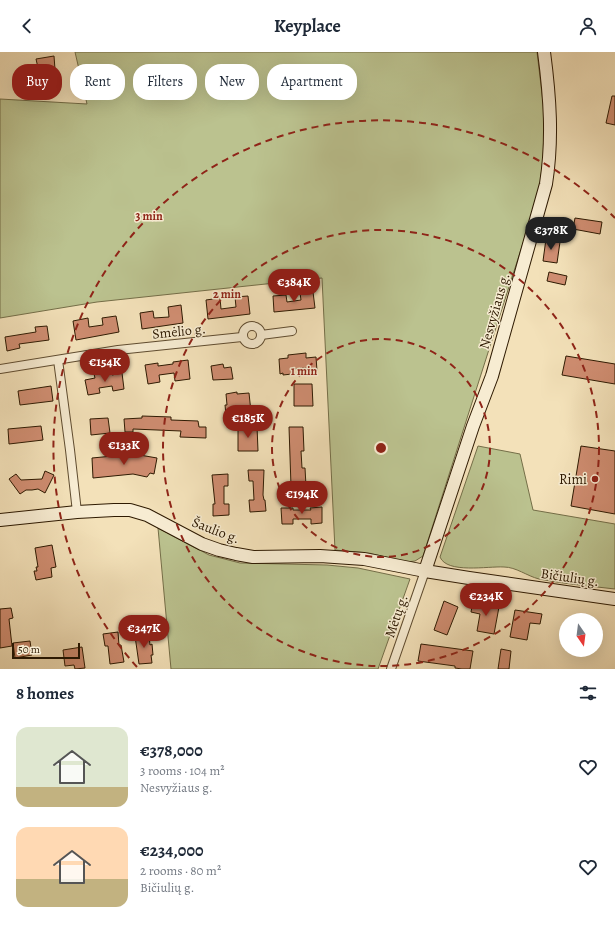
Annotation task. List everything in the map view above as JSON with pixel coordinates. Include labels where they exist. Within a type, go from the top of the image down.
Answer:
[{"type":"street","name":"Nesvyžiaus g.","points":[[425,571],[473,426],[492,376],[546,184],[550,160],[551,136],[544,52]]},
{"type":"street","points":[[251,326],[258,328],[261,334],[260,339],[253,345],[248,344],[242,337],[244,330],[251,326]]},
{"type":"street","points":[[261,334],[292,331]]},
{"type":"street","name":"Smėlio g.","points":[[0,369],[118,350],[242,337]]},
{"type":"street","points":[[58,360],[77,512]]},
{"type":"street","name":"Šaulio g.","points":[[0,520],[77,512],[130,510],[147,515],[202,544],[236,554],[253,557],[345,557],[364,559],[425,571]]},
{"type":"street","name":"Bičiulių g.","points":[[425,571],[615,599]]},
{"type":"street","name":"Mėtų g.","points":[[391,669],[425,571]]},
{"type":"green space","points":[[75,52],[537,52],[545,119],[543,159],[539,193],[423,556],[415,561],[407,562],[369,553],[335,550],[322,278],[97,302],[0,318],[0,99],[87,104],[86,100],[125,100],[125,64],[78,64]]},
{"type":"green space","points":[[478,446],[520,454],[533,510],[615,524],[615,589],[567,584],[539,579],[508,567],[469,568],[451,566],[444,562],[440,557]]},
{"type":"green space","points":[[158,528],[209,555],[240,563],[327,565],[358,568],[410,579],[378,669],[171,669]]},
{"type":"building","points":[[54,56],[55,64],[37,64],[36,59]]},
{"type":"building","points":[[612,96],[615,96],[615,125],[606,123]]},
{"type":"building","points":[[575,218],[602,222],[600,234],[573,229]]},
{"type":"building","points":[[546,239],[560,242],[557,263],[543,261]]},
{"type":"building","points":[[549,272],[567,276],[565,285],[547,281]]},
{"type":"building","points":[[313,292],[315,308],[274,312],[273,296],[286,295],[287,302],[301,300],[300,293]]},
{"type":"building","points":[[248,296],[250,314],[208,319],[206,300],[220,298],[221,309],[236,307],[235,297]]},
{"type":"building","points":[[181,305],[183,323],[142,329],[140,313],[153,311],[154,318],[169,317],[168,307]]},
{"type":"building","points":[[116,316],[119,332],[76,340],[73,321],[88,318],[89,327],[103,325],[102,318]]},
{"type":"building","points":[[47,326],[49,340],[19,344],[20,348],[7,351],[5,337],[36,332],[35,327]]},
{"type":"building","points":[[306,353],[306,358],[316,357],[317,371],[306,372],[306,368],[291,369],[292,374],[280,374],[279,359],[288,358],[288,355]]},
{"type":"building","points":[[566,356],[615,364],[615,384],[562,375]]},
{"type":"building","points":[[188,360],[190,379],[175,381],[174,373],[159,375],[160,382],[148,384],[145,365],[158,363],[158,366]]},
{"type":"building","points":[[223,364],[224,368],[231,367],[233,379],[213,380],[211,366]]},
{"type":"building","points":[[112,372],[112,375],[122,373],[124,389],[113,391],[112,386],[99,388],[100,393],[88,395],[85,380],[95,378],[94,374]]},
{"type":"building","points":[[294,384],[312,384],[313,406],[294,406]]},
{"type":"building","points":[[51,386],[53,401],[20,405],[18,391]]},
{"type":"building","points":[[237,392],[237,394],[249,393],[251,412],[226,415],[226,394]]},
{"type":"building","points":[[142,416],[171,417],[171,420],[198,421],[199,427],[206,427],[206,438],[180,437],[181,431],[133,429],[133,432],[125,432],[124,419],[142,418]]},
{"type":"building","points":[[108,418],[110,433],[91,435],[90,419]]},
{"type":"building","points":[[41,426],[43,440],[9,444],[8,429]]},
{"type":"building","points":[[257,426],[258,451],[238,451],[238,427]]},
{"type":"building","points":[[289,427],[303,427],[304,451],[301,451],[302,468],[305,468],[306,486],[291,486]]},
{"type":"building","name":"Rimi","points":[[581,446],[615,451],[615,514],[571,506]]},
{"type":"building","points":[[134,454],[157,458],[154,474],[150,473],[147,477],[133,474],[93,478],[92,458]]},
{"type":"building","points":[[248,470],[264,470],[263,495],[266,511],[250,512],[249,500],[254,500],[253,481],[249,481]]},
{"type":"building","points":[[45,471],[54,475],[45,493],[38,489],[26,490],[20,494],[9,479],[16,474],[21,480],[42,479]]},
{"type":"building","points":[[228,474],[228,486],[224,486],[224,504],[229,504],[229,515],[213,516],[213,504],[215,504],[212,475]]},
{"type":"building","points":[[322,507],[322,523],[311,524],[311,519],[293,519],[293,524],[282,524],[281,508],[311,510],[310,508]]},
{"type":"building","points":[[52,545],[56,567],[51,568],[52,577],[36,580],[34,571],[37,571],[36,567],[38,567],[35,548]]},
{"type":"building","points":[[444,601],[458,607],[447,635],[434,630]]},
{"type":"building","points":[[473,602],[499,607],[494,634],[477,631],[480,614],[471,612]]},
{"type":"building","points":[[11,608],[13,618],[9,619],[12,646],[0,648],[0,609]]},
{"type":"building","points":[[515,610],[542,614],[540,624],[530,623],[527,640],[510,637]]},
{"type":"building","points":[[118,632],[119,645],[121,645],[124,662],[110,664],[108,646],[105,646],[103,634]]},
{"type":"building","points":[[149,635],[150,645],[152,644],[152,663],[139,664],[135,636]]},
{"type":"building","points":[[30,641],[32,655],[15,658],[13,643]]},
{"type":"building","points":[[421,644],[473,651],[470,669],[455,668],[455,666],[418,661]]},
{"type":"building","points":[[82,647],[85,668],[75,669],[74,665],[65,666],[63,650]]},
{"type":"building","points":[[501,649],[511,651],[509,669],[498,669]]},
{"type":"place","name":"Rimi","points":[[595,479]]}]
